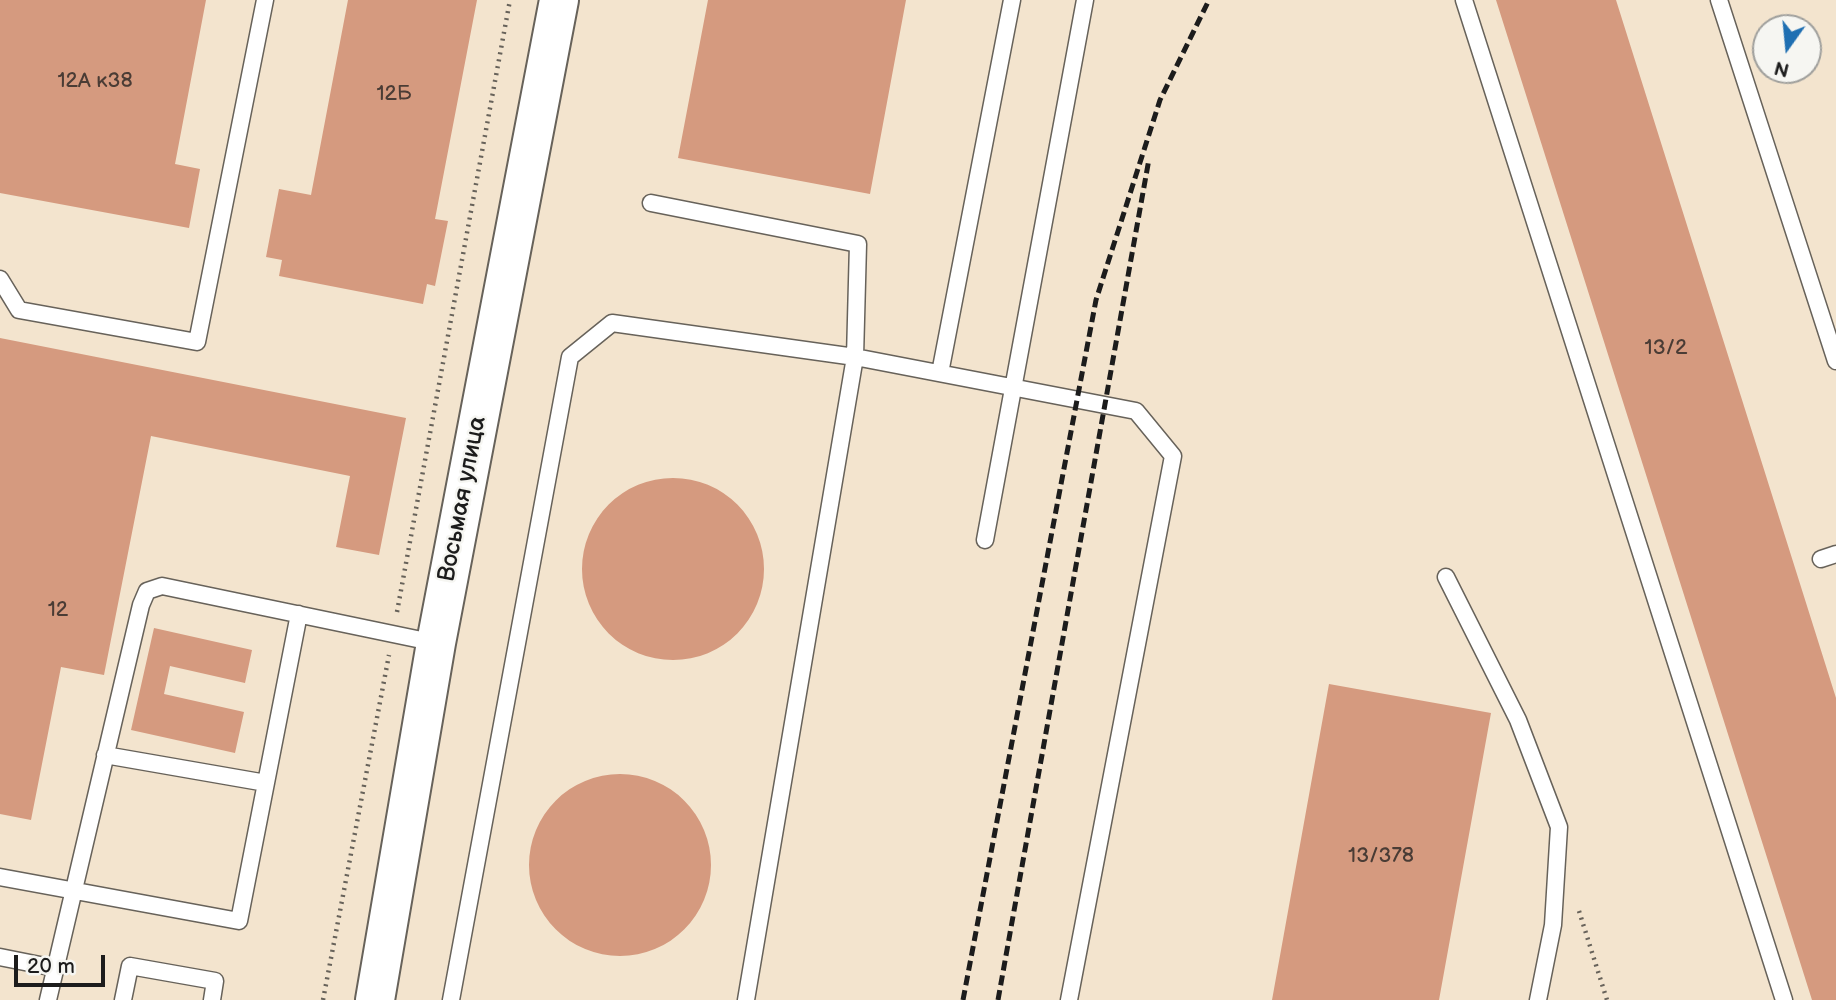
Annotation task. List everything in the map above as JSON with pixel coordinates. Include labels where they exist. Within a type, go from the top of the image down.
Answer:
[{"type":"street","name":"Восьмая улица","points":[[375,1000],[436,643],[559,0]]},
{"type":"lane","points":[[0,279],[19,310],[197,342],[265,0]]},
{"type":"lane","points":[[940,373],[1012,0]]},
{"type":"lane","points":[[985,540],[1085,0]]},
{"type":"lane","points":[[1464,0],[1784,1000]]},
{"type":"lane","points":[[1719,0],[1836,361]]},
{"type":"lane","points":[[651,203],[858,244],[855,357],[746,1000]]},
{"type":"lane","points":[[451,1000],[570,357],[612,323],[855,357],[1136,411],[1173,456],[1069,1000]]},
{"type":"lane","points":[[1446,577],[1518,720],[1559,827],[1553,925],[1538,1000]]},
{"type":"lane","points":[[48,1000],[141,605],[147,591],[162,586],[436,643]]},
{"type":"lane","points":[[0,877],[239,921],[299,614]]},
{"type":"lane","points":[[105,755],[266,783]]},
{"type":"lane","points":[[0,957],[55,968]]},
{"type":"lane","points":[[123,1000],[130,966],[215,981],[212,1000]]},
{"type":"path","points":[[323,1000],[510,0]]},
{"type":"path","points":[[1556,867],[1573,892],[1607,1000]]},
{"type":"building","points":[[0,0],[206,0],[175,164],[200,169],[189,228],[0,193]]},
{"type":"building","points":[[348,0],[477,0],[435,219],[448,221],[435,286],[427,284],[423,304],[279,276],[282,260],[266,257],[279,189],[311,195]]},
{"type":"building","points":[[708,0],[906,0],[870,194],[678,158]]},
{"type":"building","points":[[1496,0],[1616,0],[1836,698],[1836,1000],[1812,1000]]},
{"type":"building","points":[[0,338],[406,418],[379,555],[336,547],[350,476],[151,436],[104,675],[61,667],[31,820],[0,814]]},
{"type":"building","points":[[673,478],[708,485],[737,505],[757,534],[764,569],[757,604],[737,633],[708,653],[673,660],[638,653],[609,633],[589,604],[582,569],[589,534],[609,505],[638,485]]},
{"type":"building","points":[[154,628],[252,650],[245,683],[170,666],[164,694],[244,712],[235,753],[131,730]]},
{"type":"building","points":[[1329,684],[1491,713],[1439,1000],[1272,1000]]},
{"type":"building","points":[[620,774],[655,781],[684,801],[704,830],[711,865],[704,900],[684,929],[655,949],[620,956],[585,949],[556,929],[536,900],[529,865],[536,830],[556,801],[585,781]]},
{"type":"railway","points":[[963,1000],[1096,300],[1160,100],[1209,0]]},
{"type":"railway","points":[[998,1000],[1149,159]]}]
